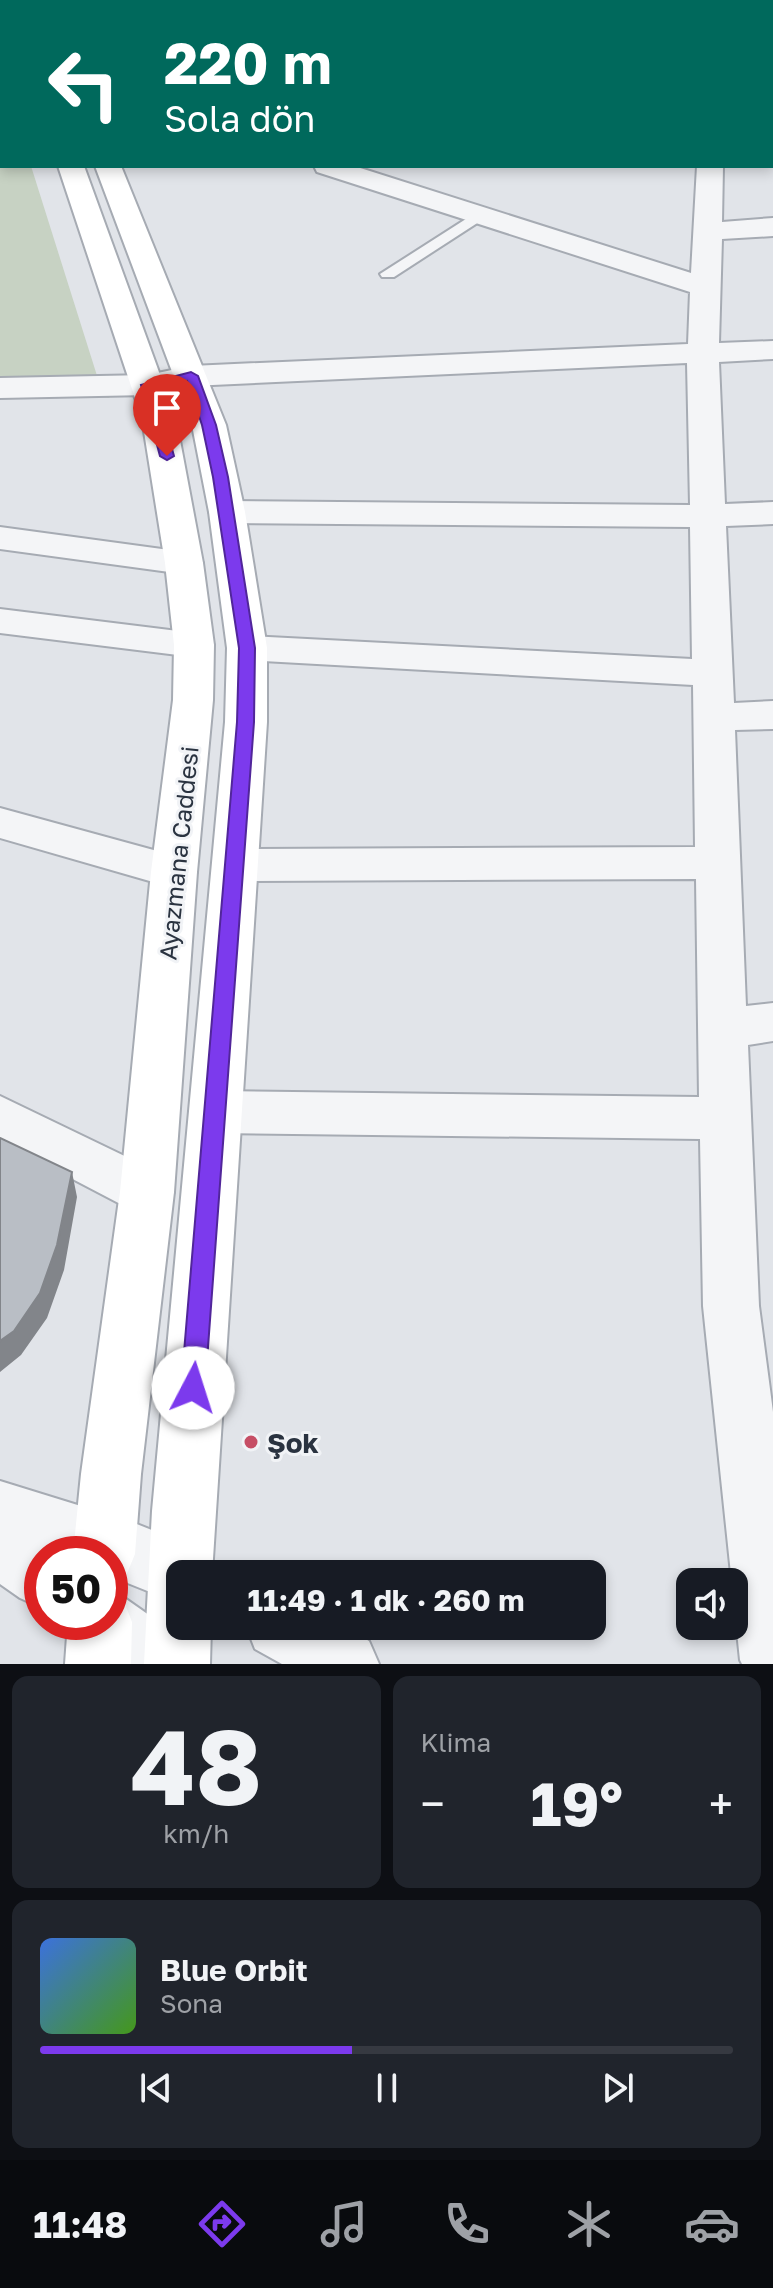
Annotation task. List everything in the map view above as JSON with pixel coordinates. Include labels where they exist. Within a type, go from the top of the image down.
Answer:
[{"type":"main road","name":"Ayazmana Caddesi","points":[[72,168],[148,385],[167,456],[194,645],[193,700],[174,872],[147,1192],[105,1536]]},
{"type":"main road","points":[[109,168],[209,425],[227,512],[247,648],[246,722],[183,1560]]},
{"type":"main road","points":[[98,1664],[100,1640]]},
{"type":"main road","points":[[177,1664],[178,1640]]},
{"type":"street","points":[[333,168],[705,287]]},
{"type":"street","points":[[702,170],[707,231],[703,353],[707,516],[731,1306],[756,1381],[773,1660]]},
{"type":"street","points":[[707,231],[773,227]]},
{"type":"street","points":[[0,388],[148,385],[191,376],[773,350]]},
{"type":"street","points":[[227,512],[707,516],[773,513]]},
{"type":"street","points":[[0,538],[184,563]]},
{"type":"street","points":[[0,621],[194,645]]},
{"type":"street","points":[[247,648],[712,695],[773,715]]},
{"type":"street","points":[[0,823],[174,872]]},
{"type":"street","points":[[235,865],[716,863]]},
{"type":"street","points":[[722,1029],[773,1022]]},
{"type":"street","points":[[215,1112],[725,1118]]},
{"type":"street","points":[[0,1117],[147,1192]]},
{"type":"street","points":[[0,1511],[70,1536]]},
{"type":"street","points":[[0,1545],[24,1563]]},
{"type":"street","points":[[128,1556],[166,1568]]},
{"type":"street","points":[[128,1640],[163,1664]]},
{"type":"street","points":[[303,1640],[346,1664]]},
{"type":"lane","points":[[388,274],[480,215]]},
{"type":"green space","points":[[0,168],[32,168],[99,382],[113,391],[109,398],[0,384]]},
{"type":"building","points":[[0,1138],[72,1172],[57,1245],[40,1293],[14,1331],[0,1341]]},
{"type":"place","name":"Şok","points":[[251,1442]]},
{"type":"route","points":[[167,456],[148,385],[191,376],[209,425],[220,477],[247,648],[246,722],[193,1388]]}]
